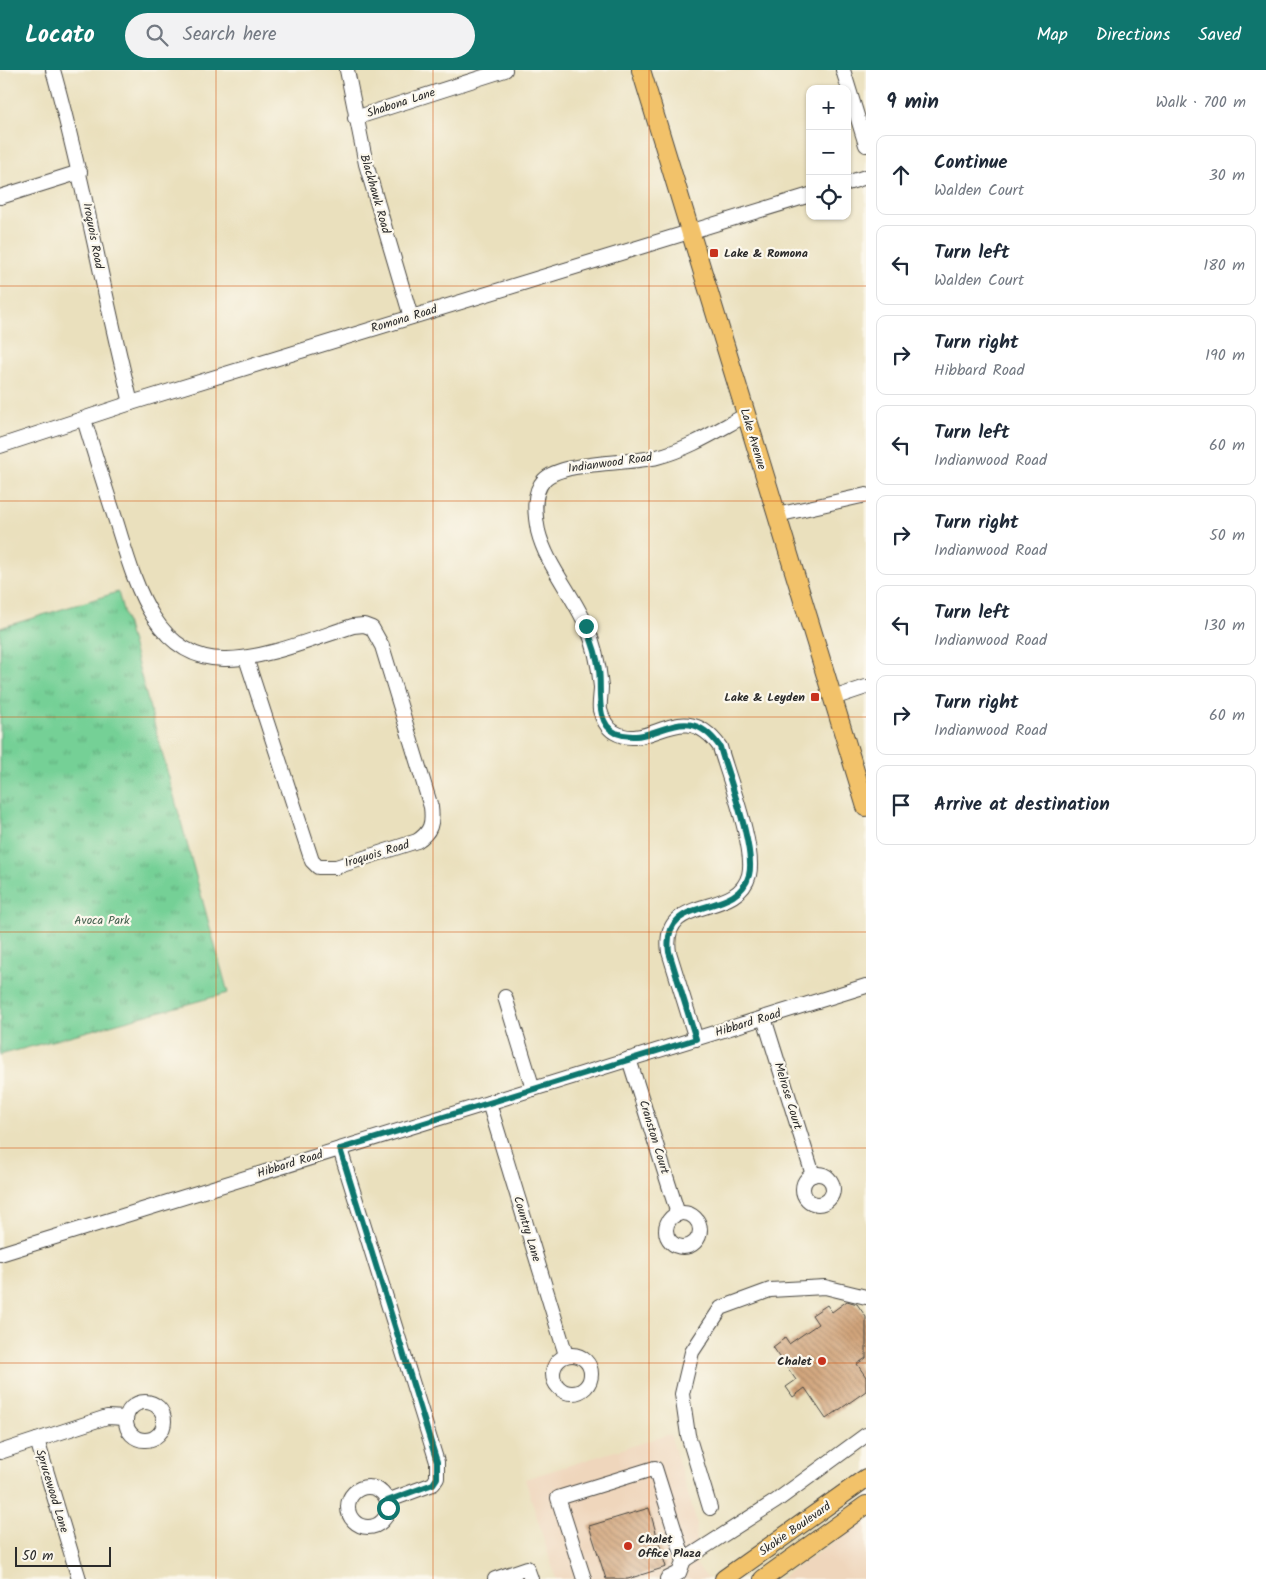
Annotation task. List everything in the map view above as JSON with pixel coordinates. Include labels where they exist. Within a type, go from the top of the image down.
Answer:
[{"type":"main road","name":"Lake Avenue","points":[[641,70],[866,807]]},
{"type":"main road","name":"Skokie Boulevard","points":[[724,1579],[866,1478]]},
{"type":"main road","name":"Skokie Boulevard","points":[[763,1579],[866,1505]]},
{"type":"street","name":"Iroquois Road","points":[[53,70],[80,172],[101,277],[131,403]]},
{"type":"street","name":"Blackhawk Road","points":[[347,70],[355,118],[369,174],[411,317]]},
{"type":"street","name":"Shabona Lane","points":[[355,118],[505,70]]},
{"type":"street","points":[[843,70],[866,145]]},
{"type":"street","points":[[0,197],[80,172]]},
{"type":"street","points":[[851,181],[866,176]]},
{"type":"street","name":"Romona Road","points":[[0,446],[131,403],[691,233],[806,195]]},
{"type":"street","name":"Indianwood Road","points":[[696,1039],[669,952],[667,940],[670,930],[675,920],[685,913],[736,894],[744,886],[749,874],[750,859],[745,836],[720,747],[712,736],[690,724],[677,725],[634,736],[613,732],[605,722],[600,710],[600,677],[595,650],[575,603],[545,549],[536,517],[536,499],[539,487],[544,479],[554,473],[582,466],[657,457],[695,442],[746,415]]},
{"type":"street","name":"Iroquois Road","points":[[84,419],[134,580],[144,604],[166,634],[196,653],[210,658],[246,658],[353,626],[364,625],[372,628],[382,646],[431,807],[431,829],[424,837],[336,866],[318,866],[312,861],[246,658]]},
{"type":"street","points":[[777,515],[866,495]]},
{"type":"street","points":[[832,698],[866,687]]},
{"type":"street","name":"Hibbard Road","points":[[0,1254],[866,986]]},
{"type":"street","points":[[505,997],[533,1089]]},
{"type":"street","name":"Melrose Court","points":[[764,1018],[813,1175]]},
{"type":"street","name":"Cranston Court","points":[[629,1059],[678,1214]]},
{"type":"street","name":"Country Lane","points":[[489,1103],[566,1355]]},
{"type":"street","points":[[340,1149],[437,1462],[437,1478],[433,1484],[387,1501]]},
{"type":"street","points":[[710,1508],[688,1435],[682,1394],[692,1352],[721,1308],[770,1290],[825,1287],[866,1297]]},
{"type":"street","points":[[37,1440],[107,1417],[126,1418]]},
{"type":"street","points":[[584,1579],[558,1498],[655,1468],[678,1573],[865,1437]]},
{"type":"street","name":"Sprucewood Lane","points":[[0,1452],[37,1440],[79,1579]]},
{"type":"street","points":[[496,1579],[527,1568],[530,1579]]},
{"type":"shaded area","points":[[670,1434],[697,1523],[695,1563],[708,1579],[556,1579],[525,1479]]},
{"type":"shaded area","points":[[866,1520],[866,1579],[779,1579],[861,1523]]},
{"type":"green space","name":"Avoca Park","points":[[118,592],[228,993],[0,1055],[0,628]]},
{"type":"building","name":"Chalet","points":[[847,1301],[857,1304],[866,1317],[866,1358],[857,1364],[866,1377],[866,1391],[826,1419],[805,1388],[793,1397],[786,1387],[796,1380],[773,1347],[785,1338],[789,1344],[818,1324],[812,1315],[827,1305],[832,1312]]},
{"type":"building","name":"Chalet Office Plaza","points":[[649,1508],[666,1567],[628,1579],[606,1579],[589,1526]]},
{"type":"place","name":"Lake & Romona","points":[[714,253]]},
{"type":"place","name":"Lake & Leyden","points":[[815,697]]},
{"type":"place","name":"Chalet","points":[[822,1361]]},
{"type":"place","name":"Chalet Office Plaza","points":[[628,1546]]},
{"type":"route","points":[[388,1508],[387,1501],[433,1484],[437,1478],[438,1469],[340,1149],[696,1039],[669,952],[667,940],[670,930],[675,920],[685,913],[736,894],[744,886],[749,874],[750,859],[745,836],[720,747],[712,736],[690,724],[677,725],[634,736],[624,736],[613,732],[605,722],[600,710],[599,670],[595,650],[586,626]]}]
